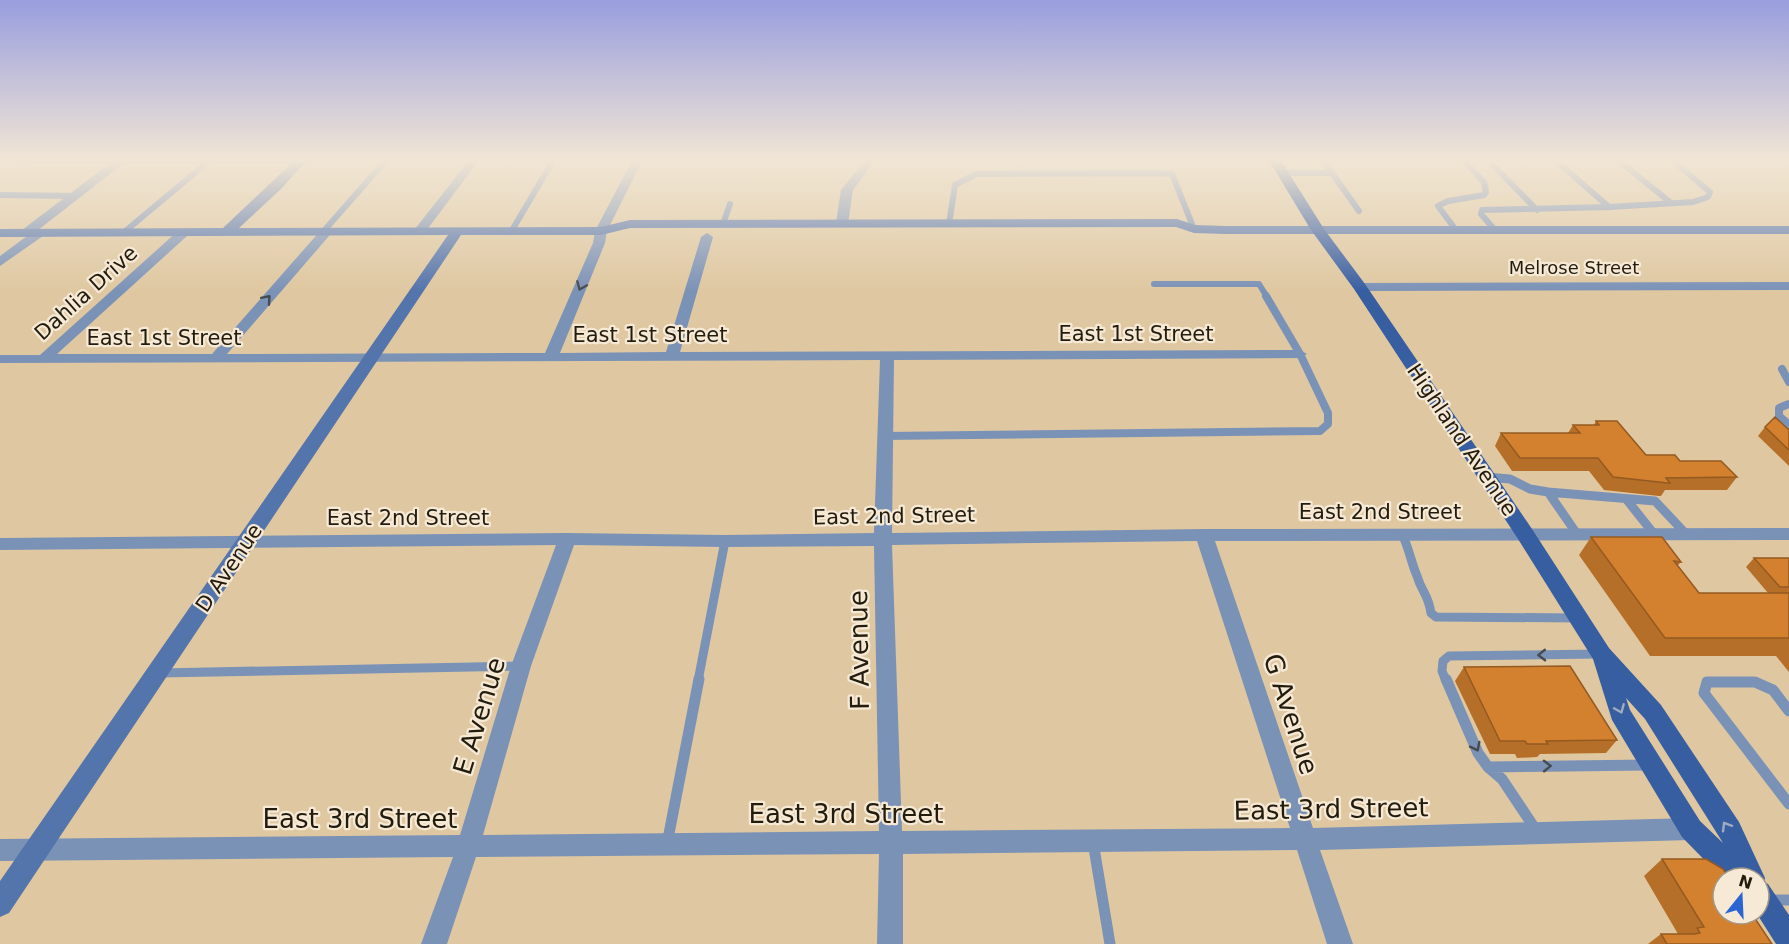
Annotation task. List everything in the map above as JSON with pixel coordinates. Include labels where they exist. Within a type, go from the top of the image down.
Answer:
[{"type":"main road","points":[[227,232],[258,203]]},
{"type":"main road","name":"Highland Avenue","points":[[1301,203],[1525,534],[1601,654],[1653,712],[1730,830],[1746,866]]},
{"type":"main road","points":[[0,233],[601,231],[630,224],[842,223],[1178,223],[1194,229],[1318,230],[1789,230]]},
{"type":"main road","points":[[601,231],[619,236],[707,237],[1183,235],[1194,229]]},
{"type":"main road","name":"D Avenue","points":[[0,904],[458,232]]},
{"type":"main road","name":"Highland Avenue","points":[[1601,654],[1620,712],[1691,829],[1728,866]]},
{"type":"main road","name":"Highland Avenue","points":[[1771,912],[1789,940]]},
{"type":"street","points":[[0,262],[66,203]]},
{"type":"street","points":[[419,232],[441,203]]},
{"type":"street","points":[[550,356],[599,243],[601,231],[615,203]]},
{"type":"street","points":[[842,223],[844,203]]},
{"type":"street","name":"Dahlia Drive","points":[[44,359],[183,233]]},
{"type":"street","points":[[215,359],[324,233]]},
{"type":"street","points":[[672,356],[707,237]]},
{"type":"street","name":"Melrose Street","points":[[1360,287],[1789,286]]},
{"type":"street","name":"East 1st Street","points":[[0,359],[1299,354]]},
{"type":"street","name":"F Avenue","points":[[887,355],[883,538],[891,842],[890,944]]},
{"type":"street","name":"East 2nd Street","points":[[0,544],[567,539],[725,541],[1204,535],[1789,534]]},
{"type":"street","name":"G Avenue","points":[[1204,535],[1340,944]]},
{"type":"street","name":"E Avenue","points":[[434,944],[468,847],[521,666],[567,539]]},
{"type":"street","name":"East 3rd Street","points":[[0,850],[1304,839],[1691,829]]},
{"type":"lane","points":[[123,233],[159,203]]},
{"type":"lane","points":[[324,233],[349,203]]},
{"type":"lane","points":[[511,232],[528,203]]},
{"type":"lane","points":[[949,224],[952,203]]},
{"type":"lane","points":[[1184,203],[1194,229]]},
{"type":"lane","points":[[1353,203],[1359,211]]},
{"type":"lane","points":[[1444,203],[1438,206],[1439,210],[1456,230]]},
{"type":"lane","points":[[1530,203],[1537,210]]},
{"type":"lane","points":[[1604,203],[1609,207]]},
{"type":"lane","points":[[1495,230],[1481,214],[1482,210],[1537,210],[1670,203]]},
{"type":"lane","points":[[723,225],[730,204]]},
{"type":"lane","points":[[885,436],[1320,431],[1327,427],[1328,413],[1299,354],[1259,284],[1154,284]]},
{"type":"lane","points":[[1782,369],[1789,382]]},
{"type":"lane","points":[[1789,404],[1779,408],[1779,416],[1789,425]]},
{"type":"lane","points":[[1486,477],[1510,479],[1530,489],[1548,492],[1655,501],[1686,534]]},
{"type":"lane","points":[[1548,492],[1577,534]]},
{"type":"lane","points":[[1627,500],[1654,534]]},
{"type":"lane","points":[[1402,534],[1411,553],[1417,578],[1429,597],[1431,612],[1436,617],[1578,618]]},
{"type":"lane","points":[[667,844],[725,541]]},
{"type":"lane","points":[[1536,832],[1502,779],[1488,767],[1478,753],[1442,671],[1443,661],[1449,656],[1601,654]]},
{"type":"lane","points":[[159,673],[521,666]]},
{"type":"lane","points":[[1789,711],[1773,690],[1755,682],[1707,682],[1704,693],[1789,804]]},
{"type":"lane","points":[[1488,767],[1652,765]]},
{"type":"lane","points":[[1093,841],[1110,944]]},
{"type":"lane","points":[[1771,895],[1789,900]]},
{"type":"building","points":[[1775,417],[1789,430],[1789,450],[1765,427]]},
{"type":"building","points":[[1596,421],[1617,421],[1646,455],[1675,455],[1680,461],[1721,461],[1737,477],[1666,478],[1670,483],[1668,483],[1613,477],[1598,458],[1520,458],[1501,433],[1580,433],[1573,425],[1599,425]]},
{"type":"building","points":[[1591,537],[1662,537],[1681,562],[1674,561],[1699,593],[1789,593],[1789,638],[1665,638]]},
{"type":"building","points":[[1754,558],[1789,558],[1789,587],[1780,587]]},
{"type":"building","points":[[1570,666],[1617,740],[1546,741],[1548,744],[1500,741],[1464,667]]},
{"type":"building","points":[[1662,859],[1706,859],[1718,866],[1711,866],[1711,926],[1760,926],[1772,944],[1667,944],[1661,934],[1694,934],[1700,933],[1697,928],[1704,927]]}]
